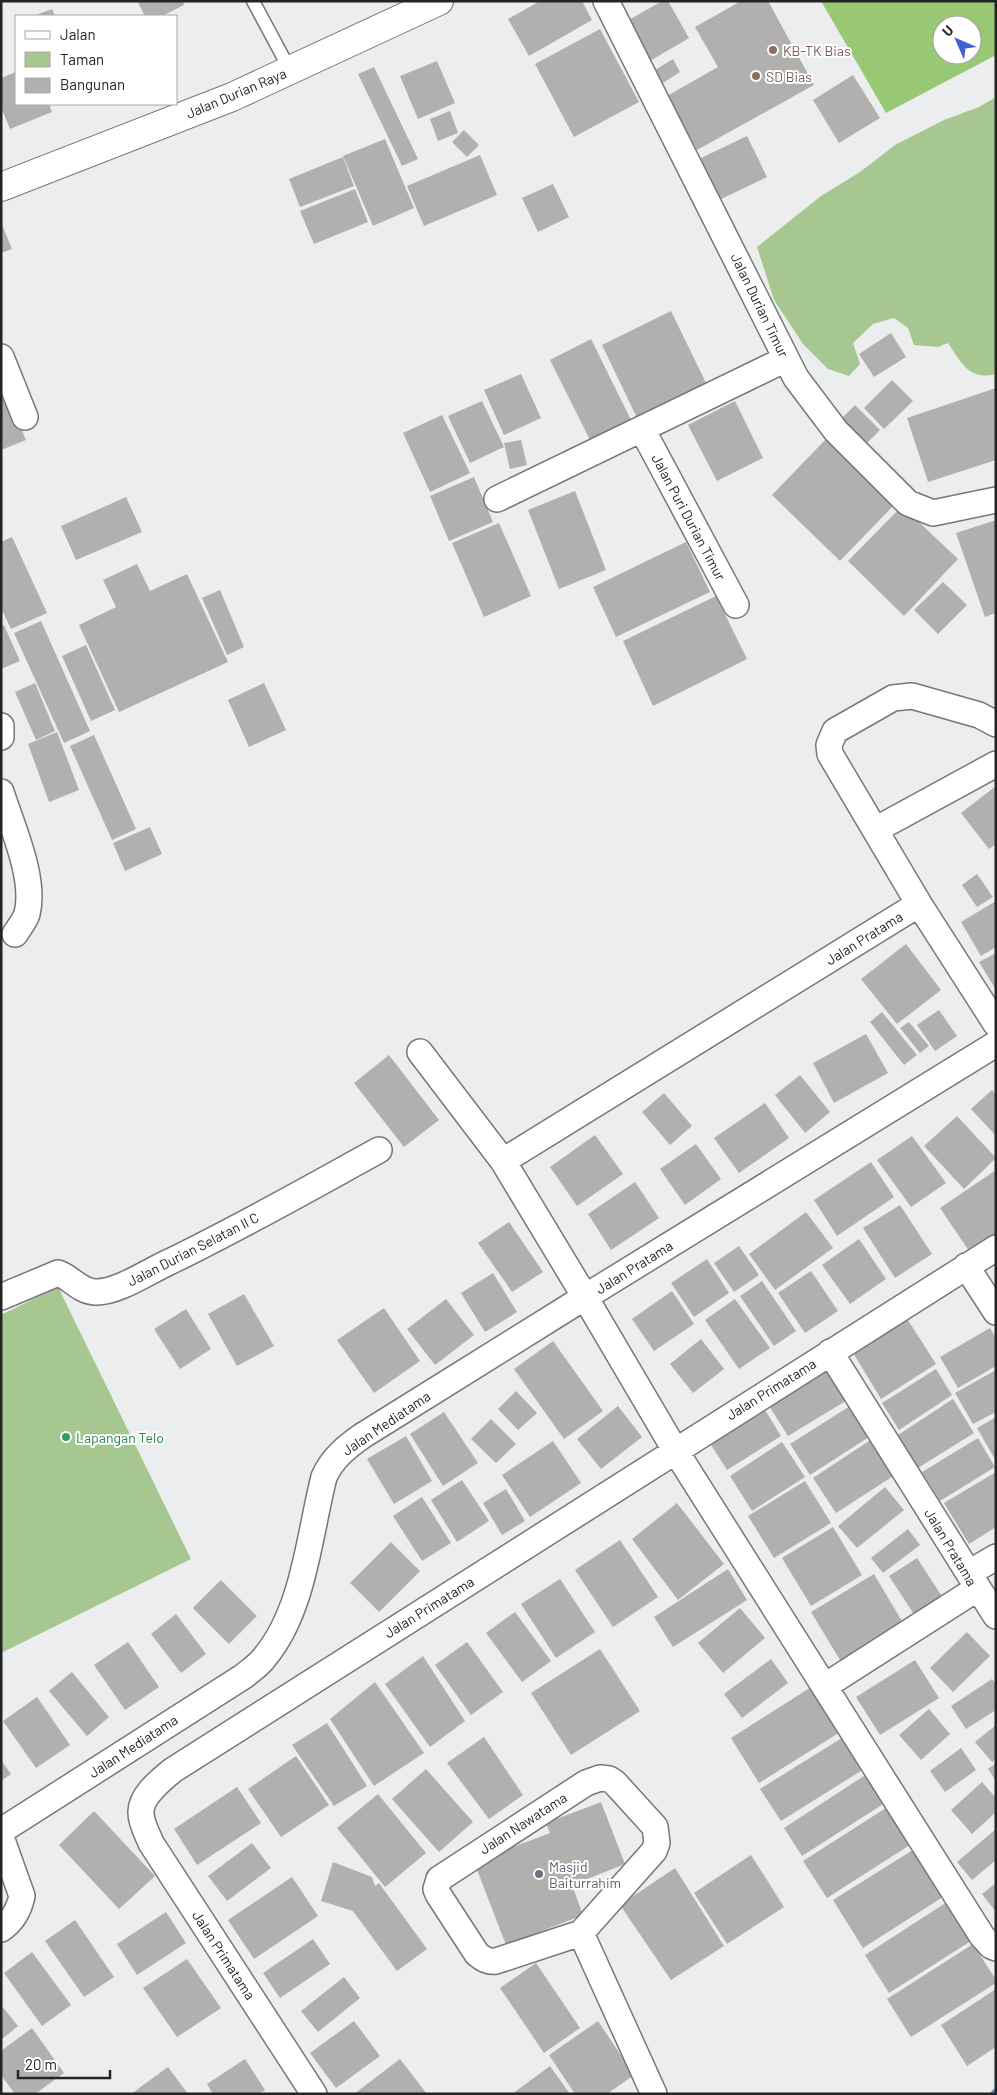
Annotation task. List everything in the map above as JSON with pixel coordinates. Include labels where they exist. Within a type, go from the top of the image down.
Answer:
[{"type":"main road","name":"Jalan Durian Raya","points":[[1,187],[232,97],[439,1]]},
{"type":"street","name":"Jalan Durian Timur","points":[[606,1],[796,378],[836,431],[908,503],[933,513],[996,500]]},
{"type":"street","points":[[1,357],[25,417]]},
{"type":"street","points":[[497,499],[786,359]]},
{"type":"street","name":"Jalan Puri Durian Timur","points":[[642,429],[736,605]]},
{"type":"street","points":[[996,724],[979,715],[912,696],[893,698],[835,731],[828,745],[830,754],[919,904],[996,1024]]},
{"type":"street","points":[[1,726],[1,738]]},
{"type":"street","points":[[875,830],[996,764]]},
{"type":"street","points":[[1,792],[27,874],[29,892],[27,914],[15,934]]},
{"type":"street","name":"Jalan Pratama","points":[[503,1160],[919,904]]},
{"type":"street","name":"Jalan Pratama","points":[[996,1044],[585,1297],[675,1450],[982,1936],[991,1946],[996,1948]]},
{"type":"street","points":[[420,1052],[503,1160],[585,1297]]},
{"type":"street","name":"Jalan Durian Selatan II C","points":[[1,1297],[58,1273],[81,1288],[95,1292],[129,1282],[229,1233],[379,1150]]},
{"type":"street","points":[[996,1248],[966,1266],[996,1312]]},
{"type":"street","name":"Jalan Primatama","points":[[314,2094],[151,1843],[143,1825],[140,1811],[157,1783],[173,1770],[966,1266]]},
{"type":"street","name":"Jalan Mediatama","points":[[1,1831],[244,1676],[264,1659],[280,1636],[295,1607],[324,1477],[329,1465],[342,1450],[585,1297]]},
{"type":"street","name":"Jalan Pratama","points":[[825,1686],[973,1581],[830,1352]]},
{"type":"street","points":[[996,1557],[973,1581],[996,1616]]},
{"type":"street","name":"Jalan Nawatama","points":[[609,1779],[615,1783],[655,1827],[657,1843],[654,1851],[581,1933],[490,1962],[476,1954],[436,1889],[439,1879],[443,1874],[586,1783],[591,1780],[609,1779]]},
{"type":"street","points":[[1,1837],[22,1896],[20,1905],[12,1920],[1,1930]]},
{"type":"street","points":[[581,1933],[654,2094]]},
{"type":"lane","points":[[253,1],[290,70]]},
{"type":"green space","points":[[821,1],[996,1],[996,55],[982,62],[982,15],[932,15],[932,65],[977,65],[886,113]]},
{"type":"green space","points":[[996,97],[996,374],[979,375],[972,372],[962,363],[948,343],[938,347],[914,345],[908,328],[894,318],[873,324],[853,343],[860,364],[849,376],[828,369],[803,344],[774,300],[757,247],[821,196],[860,172],[895,145],[944,120],[979,107]]},
{"type":"green space","name":"Lapangan Telo","points":[[58,1287],[191,1559],[1,1653],[1,1315]]},
{"type":"building","points":[[137,1],[183,1],[184,5],[164,15],[144,15]]},
{"type":"building","points":[[540,1],[582,1],[592,20],[529,56],[508,19]]},
{"type":"building","points":[[662,1],[668,1],[689,38],[650,61],[627,21]]},
{"type":"building","name":"SD Bias","points":[[741,1],[768,1],[814,85],[697,150],[667,96],[718,67],[695,27]]},
{"type":"building","points":[[52,9],[55,15],[36,15]]},
{"type":"building","points":[[600,29],[639,102],[574,137],[535,64]]},
{"type":"building","points":[[673,59],[680,72],[663,83],[655,70]]},
{"type":"building","points":[[437,61],[455,103],[418,119],[400,76]]},
{"type":"building","points":[[374,67],[418,159],[402,166],[358,74]]},
{"type":"building","points":[[15,72],[15,105],[49,105],[52,112],[10,129],[1,107],[1,78]]},
{"type":"building","points":[[853,75],[880,118],[839,143],[813,100]]},
{"type":"building","points":[[450,111],[458,133],[438,141],[430,119]]},
{"type":"building","points":[[464,130],[479,145],[467,157],[452,142]]},
{"type":"building","points":[[747,136],[767,177],[719,200],[699,159]]},
{"type":"building","points":[[385,139],[414,208],[373,226],[343,156]]},
{"type":"building","points":[[480,155],[497,195],[424,226],[407,186]]},
{"type":"building","points":[[343,157],[354,186],[300,207],[289,179]]},
{"type":"building","points":[[553,184],[569,217],[538,232],[522,198]]},
{"type":"building","points":[[355,189],[368,222],[314,244],[300,211]]},
{"type":"building","points":[[1,222],[12,249],[1,253]]},
{"type":"building","points":[[671,311],[708,387],[638,420],[602,345]]},
{"type":"building","points":[[891,333],[906,357],[874,377],[859,354]]},
{"type":"building","points":[[591,339],[632,422],[591,442],[550,360]]},
{"type":"building","points":[[521,374],[541,418],[504,435],[484,390]]},
{"type":"building","points":[[892,380],[913,401],[884,429],[864,408]]},
{"type":"building","points":[[996,388],[996,460],[928,482],[907,418]]},
{"type":"building","points":[[6,393],[26,440],[1,450],[1,395]]},
{"type":"building","points":[[482,401],[504,447],[470,463],[448,416]]},
{"type":"building","points":[[735,401],[763,458],[717,481],[688,425]]},
{"type":"building","points":[[855,405],[880,430],[865,445],[840,420]]},
{"type":"building","points":[[442,415],[470,473],[430,492],[403,433]]},
{"type":"building","points":[[826,439],[894,505],[840,561],[772,495]]},
{"type":"building","points":[[521,440],[527,465],[510,469],[504,443]]},
{"type":"building","points":[[474,477],[493,522],[449,541],[430,496]]},
{"type":"building","points":[[575,491],[606,570],[559,589],[528,510]]},
{"type":"building","points":[[126,497],[142,532],[76,560],[61,526]]},
{"type":"building","points":[[902,506],[958,559],[904,616],[848,561]]},
{"type":"building","points":[[996,520],[996,613],[985,617],[956,533]]},
{"type":"building","points":[[499,523],[531,596],[484,617],[452,543]]},
{"type":"building","points":[[12,537],[47,613],[11,629],[1,608],[1,542]]},
{"type":"building","points":[[686,542],[710,592],[616,637],[593,587]]},
{"type":"building","points":[[137,564],[150,591],[187,574],[228,662],[119,712],[79,625],[116,607],[103,580]]},
{"type":"building","points":[[943,582],[967,605],[938,634],[914,610]]},
{"type":"building","points":[[220,590],[244,647],[227,655],[202,598]]},
{"type":"building","points":[[716,596],[747,659],[653,706],[623,641]]},
{"type":"building","points":[[41,621],[90,731],[64,743],[14,633]]},
{"type":"building","points":[[4,625],[20,661],[1,669],[1,626]]},
{"type":"building","points":[[86,645],[115,710],[91,721],[62,656]]},
{"type":"building","points":[[35,683],[55,731],[36,740],[15,692]]},
{"type":"building","points":[[264,683],[286,730],[249,747],[228,700]]},
{"type":"building","points":[[57,732],[79,790],[49,802],[28,744]]},
{"type":"building","points":[[94,735],[136,829],[112,840],[70,746]]},
{"type":"building","points":[[996,786],[996,844],[989,849],[961,813]]},
{"type":"building","points":[[150,827],[162,854],[125,871],[113,843]]},
{"type":"building","points":[[977,874],[993,897],[977,907],[962,885]]},
{"type":"building","points":[[996,901],[996,947],[981,956],[961,922]]},
{"type":"building","points":[[906,944],[941,990],[897,1024],[861,979]]},
{"type":"building","points":[[996,953],[996,990],[979,962]]},
{"type":"building","points":[[939,1010],[957,1036],[935,1051],[917,1025]]},
{"type":"building","points":[[882,1012],[917,1055],[904,1065],[870,1022]]},
{"type":"building","points":[[909,1022],[929,1046],[920,1053],[900,1028]]},
{"type":"building","points":[[866,1034],[888,1073],[834,1103],[813,1063]]},
{"type":"building","points":[[389,1055],[439,1120],[404,1147],[354,1083]]},
{"type":"building","points":[[800,1075],[830,1112],[805,1133],[775,1095]]},
{"type":"building","points":[[992,1090],[996,1095],[996,1136],[971,1109]]},
{"type":"building","points":[[664,1093],[692,1126],[670,1145],[642,1112]]},
{"type":"building","points":[[765,1103],[789,1138],[739,1173],[714,1138]]},
{"type":"building","points":[[957,1116],[996,1158],[964,1189],[924,1146]]},
{"type":"building","points":[[595,1135],[623,1174],[577,1206],[550,1167]]},
{"type":"building","points":[[912,1136],[946,1183],[911,1207],[877,1160]]},
{"type":"building","points":[[696,1144],[721,1179],[685,1205],[660,1169]]},
{"type":"building","points":[[871,1162],[894,1197],[837,1236],[814,1200]]},
{"type":"building","points":[[996,1170],[996,1233],[969,1251],[940,1208]]},
{"type":"building","points":[[635,1182],[659,1218],[611,1250],[588,1214]]},
{"type":"building","points":[[900,1205],[932,1254],[895,1278],[863,1228]]},
{"type":"building","points":[[806,1212],[833,1248],[775,1290],[749,1254]]},
{"type":"building","points":[[509,1222],[543,1272],[512,1292],[478,1243]]},
{"type":"building","points":[[859,1239],[886,1279],[850,1304],[822,1265]]},
{"type":"building","points":[[739,1246],[759,1275],[734,1292],[714,1263]]},
{"type":"building","points":[[707,1259],[729,1293],[694,1317],[671,1283]]},
{"type":"building","points":[[811,1271],[838,1311],[805,1333],[778,1293]]},
{"type":"building","points":[[493,1273],[517,1312],[485,1332],[461,1293]]},
{"type":"building","points":[[762,1281],[796,1331],[774,1346],[740,1296]]},
{"type":"building","points":[[672,1291],[694,1324],[654,1351],[632,1319]]},
{"type":"building","points":[[244,1294],[274,1346],[237,1366],[208,1314]]},
{"type":"building","points":[[446,1299],[474,1335],[435,1365],[407,1329]]},
{"type":"building","points":[[735,1299],[770,1348],[739,1369],[705,1320]]},
{"type":"building","points":[[384,1308],[420,1361],[374,1393],[337,1340]]},
{"type":"building","points":[[186,1309],[211,1349],[180,1369],[154,1329]]},
{"type":"building","points":[[906,1317],[936,1364],[881,1399],[852,1351]]},
{"type":"building","points":[[990,1328],[996,1338],[996,1366],[958,1388],[940,1357]]},
{"type":"building","points":[[701,1339],[724,1369],[693,1393],[670,1364]]},
{"type":"building","points":[[553,1341],[603,1411],[564,1439],[514,1369]]},
{"type":"building","points":[[829,1367],[849,1399],[788,1436],[768,1404]]},
{"type":"building","points":[[936,1369],[952,1395],[899,1430],[882,1403]]},
{"type":"building","points":[[996,1370],[996,1412],[973,1424],[955,1393]]},
{"type":"building","points":[[516,1391],[537,1413],[518,1430],[498,1409]]},
{"type":"building","points":[[953,1399],[974,1433],[918,1468],[898,1435]]},
{"type":"building","points":[[762,1405],[781,1436],[727,1470],[708,1440]]},
{"type":"building","points":[[618,1406],[642,1437],[601,1469],[577,1439]]},
{"type":"building","points":[[850,1406],[869,1437],[810,1475],[790,1444]]},
{"type":"building","points":[[444,1412],[478,1463],[443,1486],[410,1434]]},
{"type":"building","points":[[996,1417],[996,1461],[977,1428]]},
{"type":"building","points":[[491,1419],[516,1444],[496,1463],[471,1439]]},
{"type":"building","points":[[406,1436],[432,1481],[394,1504],[367,1459]]},
{"type":"building","points":[[875,1437],[898,1473],[836,1513],[813,1478]]},
{"type":"building","points":[[978,1438],[995,1467],[940,1501],[922,1472]]},
{"type":"building","points":[[553,1441],[581,1483],[530,1517],[502,1475]]},
{"type":"building","points":[[782,1442],[805,1477],[752,1511],[730,1476]]},
{"type":"building","points":[[996,1472],[996,1527],[969,1544],[944,1503]]},
{"type":"building","points":[[462,1480],[489,1521],[457,1542],[431,1500]]},
{"type":"building","points":[[805,1481],[831,1523],[774,1558],[748,1516]]},
{"type":"building","points":[[885,1487],[904,1510],[857,1548],[838,1526]]},
{"type":"building","points":[[506,1489],[525,1521],[502,1535],[483,1503]]},
{"type":"building","points":[[422,1497],[451,1543],[422,1561],[393,1516]]},
{"type":"building","points":[[677,1503],[724,1564],[678,1600],[632,1539]]},
{"type":"building","points":[[833,1527],[862,1575],[811,1606],[782,1558]]},
{"type":"building","points":[[908,1529],[920,1545],[883,1573],[871,1558]]},
{"type":"building","points":[[620,1540],[658,1597],[613,1627],[575,1570]]},
{"type":"building","points":[[391,1542],[420,1571],[379,1612],[350,1583]]},
{"type":"building","points":[[917,1558],[943,1598],[915,1616],[889,1576]]},
{"type":"building","points":[[728,1569],[747,1600],[673,1647],[654,1617]]},
{"type":"building","points":[[874,1574],[906,1628],[843,1665],[811,1612]]},
{"type":"building","points":[[560,1579],[595,1632],[556,1658],[521,1604]]},
{"type":"building","points":[[221,1580],[257,1616],[229,1644],[193,1608]]},
{"type":"building","points":[[740,1608],[765,1638],[723,1673],[698,1643]]},
{"type":"building","points":[[515,1612],[551,1661],[522,1682],[486,1633]]},
{"type":"building","points":[[176,1614],[206,1654],[181,1673],[151,1634]]},
{"type":"building","points":[[967,1632],[990,1656],[953,1692],[930,1668]]},
{"type":"building","points":[[128,1642],[159,1687],[125,1710],[94,1665]]},
{"type":"building","points":[[467,1642],[503,1692],[471,1715],[435,1665]]},
{"type":"building","points":[[600,1649],[640,1711],[571,1755],[531,1693]]},
{"type":"building","points":[[423,1656],[465,1721],[430,1747],[385,1684]]},
{"type":"building","points":[[771,1659],[788,1683],[742,1718],[724,1694]]},
{"type":"building","points":[[915,1660],[939,1698],[880,1735],[856,1697]]},
{"type":"building","points":[[72,1672],[109,1717],[87,1736],[49,1691]]},
{"type":"building","points":[[992,1679],[996,1684],[996,1710],[966,1729],[951,1706]]},
{"type":"building","points":[[375,1682],[424,1753],[374,1786],[330,1719]]},
{"type":"building","points":[[816,1684],[845,1729],[759,1783],[731,1738]]},
{"type":"building","points":[[37,1697],[70,1745],[36,1768],[3,1721]]},
{"type":"building","points":[[929,1709],[950,1734],[921,1760],[899,1735]]},
{"type":"building","points":[[327,1723],[367,1786],[334,1806],[292,1745]]},
{"type":"building","points":[[996,1725],[996,1759],[992,1762],[975,1742]]},
{"type":"building","points":[[845,1736],[864,1769],[781,1821],[760,1789]]},
{"type":"building","points":[[484,1737],[523,1795],[489,1819],[447,1763]]},
{"type":"building","points":[[961,1748],[976,1770],[945,1792],[930,1771]]},
{"type":"building","points":[[296,1756],[329,1805],[281,1837],[248,1789]]},
{"type":"building","points":[[1,1760],[11,1774],[1,1781]]},
{"type":"building","points":[[996,1763],[996,1781],[988,1769]]},
{"type":"building","points":[[426,1769],[473,1822],[439,1852],[392,1799]]},
{"type":"building","points":[[870,1772],[888,1801],[802,1856],[784,1828]]},
{"type":"building","points":[[982,1782],[996,1798],[996,1812],[972,1834],[951,1810]]},
{"type":"building","points":[[237,1787],[261,1823],[197,1865],[174,1829]]},
{"type":"building","points":[[378,1794],[426,1853],[385,1887],[337,1828]]},
{"type":"building","name":"Masjid Baiturrahim","points":[[601,1802],[625,1864],[572,1885],[583,1915],[506,1945],[474,1862],[550,1833],[546,1823]]},
{"type":"building","points":[[889,1806],[913,1843],[827,1898],[803,1861]]},
{"type":"building","points":[[94,1811],[155,1876],[119,1909],[59,1845]]},
{"type":"building","points":[[996,1829],[996,1860],[972,1880],[957,1862]]},
{"type":"building","points":[[252,1843],[271,1868],[227,1901],[208,1876]]},
{"type":"building","points":[[916,1848],[946,1895],[863,1948],[833,1900]]},
{"type":"building","points":[[751,1855],[784,1907],[727,1944],[694,1893]]},
{"type":"building","points":[[333,1862],[372,1877],[375,1886],[379,1883],[427,1949],[397,1971],[353,1911],[321,1901]]},
{"type":"building","points":[[675,1868],[724,1946],[671,1980],[620,1905]]},
{"type":"building","points":[[292,1877],[318,1916],[254,1959],[228,1920]]},
{"type":"building","points":[[996,1883],[996,1912],[982,1894]]},
{"type":"building","points":[[947,1902],[971,1941],[889,1993],[865,1955]]},
{"type":"building","points":[[166,1912],[186,1943],[137,1975],[117,1944]]},
{"type":"building","points":[[75,1920],[114,1977],[84,1997],[45,1941]]},
{"type":"building","points":[[313,1939],[330,1964],[280,1998],[263,1973]]},
{"type":"building","points":[[973,1944],[996,1980],[996,1983],[911,2037],[887,1999]]},
{"type":"building","points":[[32,1952],[71,2005],[42,2026],[4,1973]]},
{"type":"building","points":[[187,1959],[221,2008],[177,2037],[143,1988]]},
{"type":"building","points":[[536,1963],[580,2028],[544,2053],[500,1988]]},
{"type":"building","points":[[344,1977],[360,1998],[318,2032],[301,2011]]},
{"type":"building","points":[[996,1989],[996,2047],[967,2066],[941,2025]]},
{"type":"building","points":[[1,2005],[18,2026],[1,2040]]},
{"type":"building","points":[[354,2021],[380,2056],[336,2088],[310,2053]]},
{"type":"building","points":[[598,2021],[634,2075],[607,2094],[575,2094],[549,2055]]},
{"type":"building","points":[[32,2028],[64,2073],[35,2094],[15,2094],[1,2075],[1,2051]]},
{"type":"building","points":[[245,2059],[265,2090],[259,2094],[213,2094],[207,2084]]},
{"type":"building","points":[[400,2059],[427,2094],[354,2094]]},
{"type":"building","points":[[550,2066],[570,2094],[512,2094]]},
{"type":"building","points":[[168,2067],[188,2094],[131,2094]]},
{"type":"place","name":"KB-TK Bias","points":[[773,50]]},
{"type":"place","name":"SD Bias","points":[[756,76]]},
{"type":"place","name":"Lapangan Telo","points":[[66,1437]]},
{"type":"place","name":"Masjid Baiturrahim","points":[[539,1874]]}]
